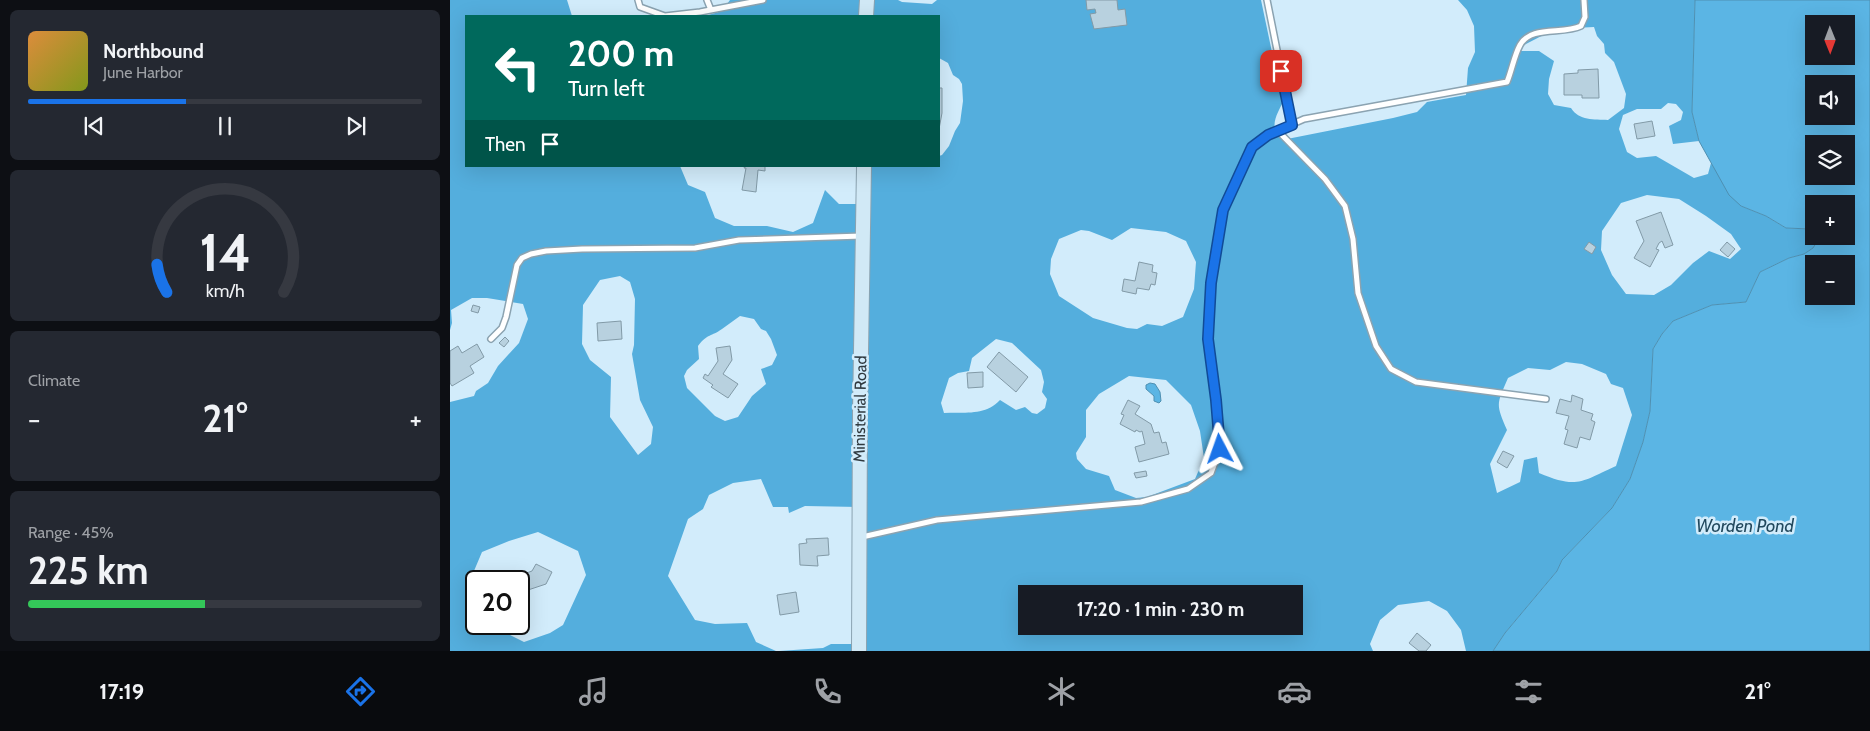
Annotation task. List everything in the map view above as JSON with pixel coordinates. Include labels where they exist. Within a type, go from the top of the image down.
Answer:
[{"type":"main road","points":[[866,15],[867,0]]},
{"type":"main road","name":"Ministerial Road","points":[[858,651],[864,167]]},
{"type":"lane","points":[[638,0],[640,7],[663,15]]},
{"type":"lane","points":[[707,0],[711,10]]},
{"type":"lane","points":[[674,15],[763,0]]},
{"type":"lane","points":[[1266,0],[1292,125]]},
{"type":"lane","points":[[859,537],[937,520],[1140,502],[1188,489],[1211,473],[1220,449],[1208,339],[1211,283],[1223,210],[1252,147],[1268,135],[1312,118],[1507,82],[1520,46],[1525,39],[1532,34],[1581,26],[1585,17],[1584,0]]},
{"type":"lane","points":[[1278,131],[1325,179],[1345,206],[1353,240],[1358,293],[1376,346],[1391,369],[1416,382],[1546,399]]},
{"type":"lane","points":[[491,339],[502,328],[506,317],[517,265],[522,258],[531,254],[546,251],[582,249],[695,248],[739,240],[863,236]]},
{"type":"shaded area","points":[[450,0],[567,0],[572,15],[465,15],[465,167],[680,167],[688,185],[705,192],[715,218],[734,226],[767,226],[793,232],[813,223],[825,190],[839,204],[862,204],[863,167],[940,167],[940,156],[949,146],[960,123],[963,101],[962,84],[953,75],[948,63],[940,59],[940,15],[708,15],[722,11],[730,0],[898,0],[902,2],[932,4],[937,0],[1261,0],[1281,95],[1285,98],[1275,120],[1275,130],[1282,140],[1393,118],[1417,112],[1427,102],[1466,95],[1468,68],[1475,52],[1474,26],[1467,10],[1458,0],[1695,0],[1692,112],[1699,141],[1673,144],[1669,126],[1681,120],[1683,112],[1676,104],[1668,103],[1661,109],[1637,109],[1623,115],[1619,129],[1627,152],[1637,158],[1656,156],[1694,178],[1708,174],[1711,163],[1741,206],[1766,216],[1786,228],[1805,229],[1805,245],[1815,245],[1804,254],[1789,258],[1760,272],[1746,302],[1712,305],[1673,321],[1662,334],[1653,349],[1650,411],[1643,442],[1630,479],[1612,508],[1562,560],[1557,571],[1505,633],[1493,651],[1466,651],[1461,630],[1447,611],[1429,601],[1398,605],[1380,620],[1370,644],[1373,651],[779,651],[823,648],[831,644],[857,644],[859,507],[805,506],[789,513],[788,507],[773,507],[761,479],[733,483],[709,495],[703,509],[688,519],[668,576],[695,620],[715,624],[747,623],[756,642],[776,651],[450,651],[450,402],[474,396],[476,391],[488,383],[498,366],[519,343],[528,319],[523,304],[487,298],[472,298],[451,310],[452,323],[450,330]],"holes":[[[1594,27],[1597,36],[1604,44],[1605,53],[1614,62],[1626,94],[1624,108],[1608,120],[1583,117],[1571,108],[1554,105],[1548,94],[1549,79],[1554,61],[1539,51],[1519,51],[1516,49],[1555,29]],[[1647,195],[1679,199],[1731,234],[1741,249],[1730,259],[1709,251],[1693,263],[1671,285],[1654,295],[1626,294],[1612,275],[1601,250],[1602,231],[1621,203]],[[1131,228],[1166,232],[1186,241],[1196,262],[1194,289],[1183,317],[1162,326],[1147,324],[1137,329],[1127,328],[1093,318],[1059,296],[1050,274],[1051,259],[1059,239],[1081,230],[1089,231],[1112,240]],[[620,276],[630,282],[635,299],[634,345],[632,354],[640,400],[653,427],[651,444],[638,455],[610,417],[611,377],[590,360],[582,344],[583,305],[600,280]],[[740,316],[754,319],[761,329],[766,331],[777,355],[772,365],[761,369],[766,384],[752,396],[738,417],[725,421],[715,416],[687,388],[684,376],[687,370],[699,359],[698,346],[707,337]],[[996,339],[1012,343],[1041,370],[1044,382],[1042,392],[1047,399],[1045,408],[1037,414],[1032,413],[1025,407],[1016,410],[1000,400],[988,409],[981,411],[944,413],[941,403],[949,378],[958,373],[969,371],[972,358]],[[1566,362],[1582,364],[1606,374],[1611,384],[1623,388],[1632,415],[1616,466],[1579,482],[1562,481],[1539,473],[1537,457],[1524,460],[1520,482],[1497,493],[1490,464],[1507,430],[1499,404],[1508,378],[1528,368],[1550,370]],[[1129,376],[1166,380],[1191,405],[1200,431],[1204,458],[1195,479],[1147,497],[1136,498],[1115,490],[1109,476],[1086,469],[1077,459],[1076,453],[1086,437],[1086,410],[1099,394]]]},
{"type":"water","name":"Worden Pond","points":[[1695,0],[1870,0],[1870,651],[1493,651],[1505,633],[1557,571],[1562,560],[1612,508],[1630,479],[1643,442],[1650,411],[1653,349],[1673,321],[1712,305],[1746,302],[1760,272],[1789,258],[1804,254],[1815,245],[1855,245],[1855,195],[1805,195],[1805,229],[1786,228],[1766,216],[1741,206],[1729,195],[1699,141],[1692,112]]},
{"type":"water","points":[[1150,383],[1155,384],[1160,392],[1161,401],[1159,403],[1154,401],[1154,396],[1146,389],[1146,385]]},
{"type":"building","points":[[1086,0],[1117,0],[1118,10],[1125,9],[1127,25],[1094,29],[1090,14],[1096,13],[1095,9],[1087,10]]},
{"type":"building","points":[[1598,69],[1599,98],[1582,98],[1582,95],[1564,95],[1564,74],[1578,73],[1578,70]]},
{"type":"building","points":[[940,88],[942,88],[940,124]]},
{"type":"building","points":[[1652,121],[1655,136],[1637,139],[1634,124]]},
{"type":"building","points":[[765,167],[765,171],[758,170],[756,192],[742,190],[746,168],[744,168]]},
{"type":"building","points":[[1661,212],[1673,245],[1665,248],[1662,241],[1659,243],[1656,249],[1659,250],[1650,267],[1634,258],[1644,241],[1636,221]]},
{"type":"building","points":[[1589,242],[1596,247],[1592,254],[1584,249]]},
{"type":"building","points":[[1727,242],[1735,249],[1728,257],[1720,250]]},
{"type":"building","points":[[1139,262],[1153,265],[1152,272],[1157,273],[1155,285],[1151,284],[1149,290],[1137,288],[1136,294],[1122,291],[1124,279],[1135,281]]},
{"type":"building","points":[[473,305],[480,307],[478,313],[471,311]]},
{"type":"building","points":[[621,321],[622,339],[598,341],[597,323]]},
{"type":"building","points":[[505,337],[509,341],[504,347],[499,343]]},
{"type":"building","points":[[477,344],[484,357],[470,366],[474,373],[452,386],[450,383],[450,351],[458,346],[462,353]]},
{"type":"building","points":[[730,346],[732,360],[723,374],[738,384],[728,398],[711,387],[713,385],[703,378],[705,374],[708,376],[718,361],[716,348]]},
{"type":"building","points":[[999,352],[1028,377],[1016,392],[987,367]]},
{"type":"building","points":[[983,372],[983,387],[968,388],[967,373]]},
{"type":"building","points":[[1572,395],[1583,399],[1581,410],[1593,414],[1591,420],[1595,422],[1590,440],[1580,437],[1577,448],[1564,444],[1568,430],[1565,429],[1569,416],[1556,413],[1560,399],[1571,402]]},
{"type":"building","points":[[1128,400],[1140,406],[1135,414],[1151,424],[1154,433],[1159,432],[1162,443],[1166,442],[1169,454],[1139,462],[1135,447],[1145,444],[1142,431],[1136,430],[1135,432],[1120,424],[1124,415],[1121,414]]},
{"type":"building","points":[[1503,451],[1514,456],[1507,468],[1497,462]]},
{"type":"building","points":[[1146,471],[1147,476],[1136,478],[1134,473]]},
{"type":"building","points":[[828,538],[829,555],[817,556],[818,566],[800,565],[799,544],[807,543],[806,539]]},
{"type":"building","points":[[536,564],[552,572],[546,584],[530,589],[530,572]]},
{"type":"building","points":[[796,592],[799,612],[780,615],[777,595]]},
{"type":"building","points":[[1417,633],[1431,645],[1426,651],[1419,651],[1409,643]]},
{"type":"route","points":[[1220,449],[1208,339],[1211,283],[1223,210],[1252,147],[1268,135],[1292,125],[1281,71]]}]
